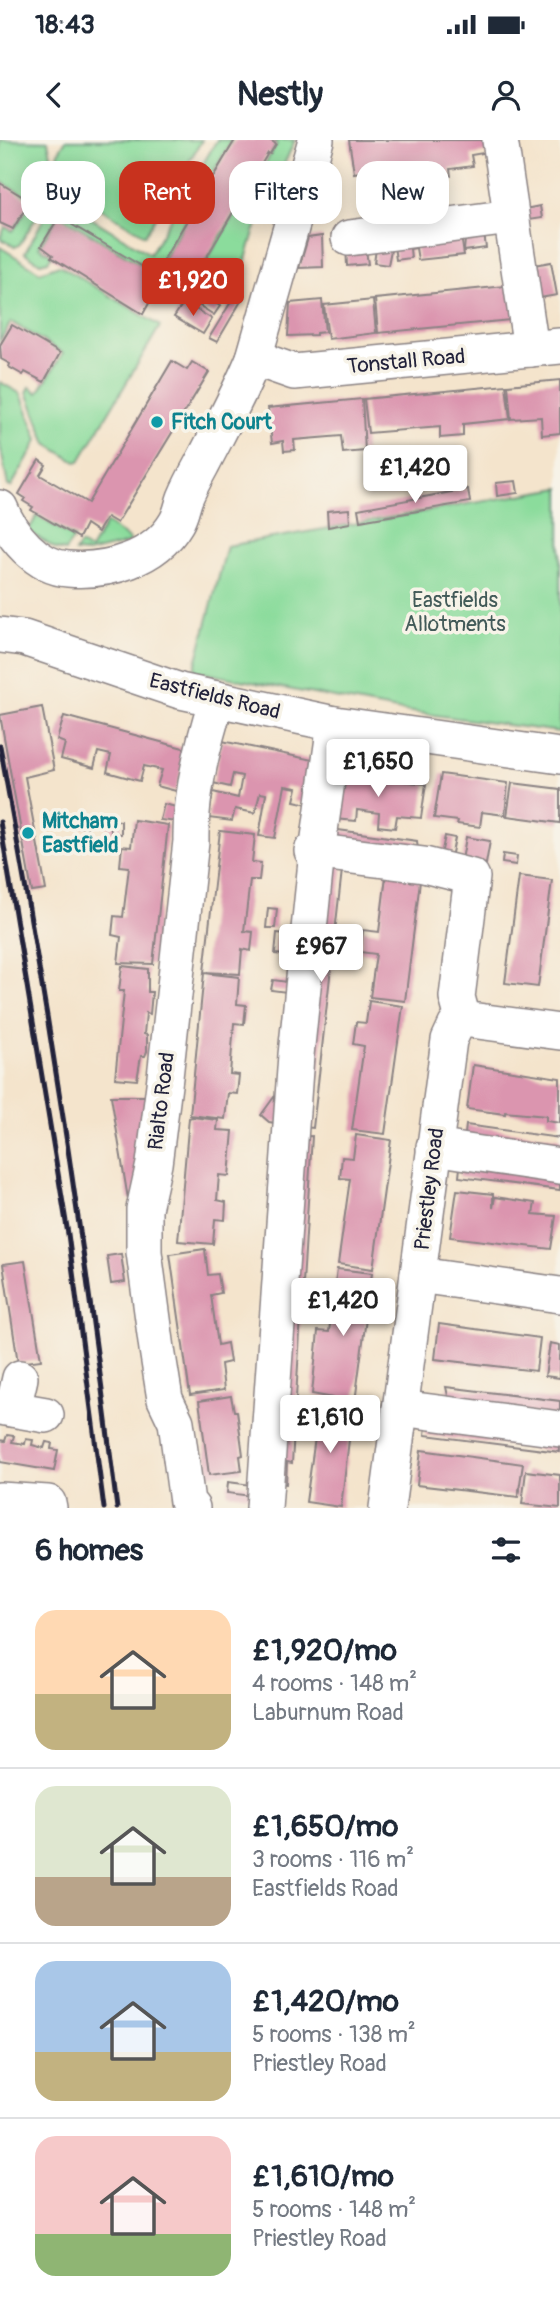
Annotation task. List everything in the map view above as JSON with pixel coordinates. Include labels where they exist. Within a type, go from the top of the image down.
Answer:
[{"type":"street","points":[[0,508],[13,534],[34,555],[49,565],[81,570],[101,568],[137,557],[164,538],[175,526],[193,481],[254,358],[317,140]]},
{"type":"street","points":[[500,140],[511,217],[545,348]]},
{"type":"street","points":[[349,238],[511,217]]},
{"type":"street","name":"Tonstall Road","points":[[254,358],[294,372],[545,348]]},
{"type":"street","name":"Eastfields Road","points":[[0,635],[24,638],[180,691],[217,699],[335,724],[560,756]]},
{"type":"street","name":"Rialto Road","points":[[190,1505],[176,1422],[165,1399],[157,1349],[144,1252],[144,1209],[165,1077],[191,841],[190,818],[217,699]]},
{"type":"street","points":[[264,1508],[296,1055],[314,852],[335,724]]},
{"type":"street","points":[[314,852],[425,865],[472,877],[457,998],[463,1019],[560,1032]]},
{"type":"street","name":"Priestley Road","points":[[387,1508],[449,1040],[456,1025],[463,1019]]},
{"type":"street","points":[[434,1147],[560,1166]]},
{"type":"street","points":[[418,1275],[560,1294]]},
{"type":"street","points":[[400,1408],[560,1429]]},
{"type":"street","points":[[0,1500],[48,1503],[49,1508]]},
{"type":"green space","points":[[0,140],[48,141],[52,161],[21,161],[21,193],[0,181]]},
{"type":"green space","points":[[66,140],[202,140],[189,161],[119,161],[119,219],[105,211],[105,161],[60,161],[58,153]]},
{"type":"green space","points":[[217,140],[232,140],[215,169],[215,161],[205,161]]},
{"type":"green space","points":[[272,140],[295,140],[286,161],[267,161],[277,144]]},
{"type":"green space","points":[[21,219],[21,224],[32,224],[20,244],[15,247],[0,238],[5,227],[13,231]]},
{"type":"green space","points":[[229,223],[258,224],[237,290],[228,285],[220,302],[191,286]]},
{"type":"green space","points":[[41,224],[53,224],[39,247],[52,255],[48,261],[40,263],[25,253]]},
{"type":"green space","points":[[74,224],[101,224],[150,254],[168,224],[183,224],[155,273]]},
{"type":"green space","points":[[127,224],[152,224],[145,235]]},
{"type":"green space","points":[[0,247],[40,272],[59,265],[160,326],[80,461],[76,462],[47,444],[27,392],[30,387],[38,393],[63,353],[11,322],[0,341]]},
{"type":"green space","points":[[0,382],[21,394],[38,440],[11,487],[8,486],[0,445]]},
{"type":"green space","name":"Eastfields Allotments","points":[[560,488],[560,732],[397,710],[194,671],[227,546]]},
{"type":"green space","points":[[37,516],[74,538],[65,551],[56,549],[28,531]]},
{"type":"green space","points":[[106,523],[130,540],[129,543],[88,553],[75,552],[80,544],[90,550]]},
{"type":"building","points":[[235,140],[270,140],[276,144],[263,161],[229,161],[229,219],[185,294],[178,291],[169,305],[153,296],[143,314],[51,257],[53,255],[41,246],[55,224],[71,224],[155,274],[185,224],[215,224],[215,174]]},
{"type":"building","points":[[349,140],[494,140],[495,151],[471,155],[473,166],[450,169],[451,176],[449,176],[449,161],[356,161],[354,173]]},
{"type":"building","points":[[0,183],[21,196],[21,216],[13,229],[0,223]]},
{"type":"building","points":[[540,206],[542,218],[522,221],[520,210]]},
{"type":"building","points":[[483,226],[486,248],[464,251],[466,228]]},
{"type":"building","points":[[460,229],[464,255],[418,260],[416,248],[410,249],[411,258],[396,260],[393,239]]},
{"type":"building","points":[[322,236],[323,267],[299,268],[308,238]]},
{"type":"building","points":[[377,242],[392,245],[388,265],[374,263]]},
{"type":"building","points":[[365,243],[368,264],[347,266],[346,245]]},
{"type":"building","points":[[551,262],[557,295],[534,299],[528,266]]},
{"type":"building","points":[[516,285],[520,319],[378,333],[375,299]]},
{"type":"building","points":[[191,289],[220,306],[214,315],[186,297]]},
{"type":"building","points":[[237,292],[244,296],[217,342],[209,338]]},
{"type":"building","points":[[322,300],[325,332],[288,336],[290,303]]},
{"type":"building","points":[[373,300],[376,333],[328,339],[324,305]]},
{"type":"building","points":[[184,302],[212,319],[203,334],[174,317]]},
{"type":"building","points":[[12,325],[60,353],[44,382],[25,372],[23,375],[1,359],[0,345]]},
{"type":"building","name":"Fitch Court","points":[[172,361],[187,370],[192,362],[209,372],[117,523],[107,517],[98,532],[86,524],[79,538],[31,510],[33,507],[23,501],[25,498],[19,494],[39,460],[46,465],[40,475],[88,503]]},
{"type":"building","points":[[560,380],[560,433],[542,435],[541,417],[511,419],[508,385]]},
{"type":"building","points":[[506,385],[510,419],[463,424],[463,436],[440,438],[440,427],[368,433],[364,399]]},
{"type":"building","points":[[362,399],[365,451],[343,453],[341,436],[294,440],[295,450],[284,451],[283,441],[272,443],[268,408]]},
{"type":"building","points":[[516,481],[518,493],[497,496],[496,483]]},
{"type":"building","points":[[468,489],[470,502],[360,521],[358,509]]},
{"type":"building","points":[[349,509],[350,523],[328,527],[327,511]]},
{"type":"building","name":"Mitcham Eastfield","points":[[42,707],[54,770],[25,777],[46,890],[32,892],[0,715]]},
{"type":"building","points":[[64,716],[187,749],[176,791],[157,786],[162,770],[144,766],[140,781],[107,772],[111,755],[98,752],[94,768],[61,759],[65,743],[57,740]]},
{"type":"building","points":[[222,741],[322,762],[313,805],[294,801],[297,788],[285,786],[275,838],[259,836],[266,794],[260,793],[255,813],[235,809],[232,821],[208,818],[213,792],[238,798],[242,776],[233,774],[230,787],[213,783]]},
{"type":"building","points":[[339,773],[426,784],[421,818],[397,816],[395,828],[378,826],[379,813],[357,810],[356,821],[334,819]]},
{"type":"building","points":[[441,774],[508,783],[505,815],[482,812],[480,827],[434,818]]},
{"type":"building","points":[[512,783],[560,789],[560,823],[507,816]]},
{"type":"building","points":[[164,804],[180,808],[177,822],[160,820]]},
{"type":"building","points":[[70,818],[87,818],[87,827],[70,827]]},
{"type":"building","points":[[105,820],[121,821],[121,834],[111,833],[111,827],[105,827]]},
{"type":"building","points":[[134,820],[168,825],[153,964],[118,963],[121,937],[112,935],[114,916],[123,917],[129,867],[120,866],[122,846],[131,847]]},
{"type":"building","points":[[331,829],[417,841],[418,850],[340,849]]},
{"type":"building","points":[[220,831],[255,835],[252,862],[261,863],[259,880],[250,880],[244,931],[253,932],[251,951],[242,949],[240,974],[204,972]]},
{"type":"building","points":[[445,836],[455,838],[451,858],[441,855]]},
{"type":"building","points":[[466,837],[490,841],[486,864],[462,860]]},
{"type":"building","points":[[503,854],[517,856],[516,865],[502,863]]},
{"type":"building","points":[[343,861],[313,1128],[304,1127],[310,1002],[320,997],[312,978],[323,873]]},
{"type":"building","points":[[387,868],[421,873],[405,1001],[370,997],[376,954],[360,952],[363,930],[379,932]]},
{"type":"building","points":[[519,876],[552,880],[538,987],[505,983]]},
{"type":"building","points":[[268,908],[277,909],[275,928],[266,928]]},
{"type":"building","points":[[277,933],[298,935],[295,956],[275,954]]},
{"type":"building","points":[[122,966],[148,969],[148,992],[152,992],[150,1014],[146,1013],[144,1034],[147,1035],[147,1051],[145,1056],[141,1056],[137,1080],[115,1078],[124,991],[119,991]]},
{"type":"building","points":[[204,973],[239,977],[237,1004],[246,1005],[244,1024],[234,1023],[230,1074],[239,1075],[237,1094],[228,1093],[225,1119],[190,1115]]},
{"type":"building","points":[[273,980],[295,983],[294,993],[271,990]]},
{"type":"building","points":[[369,1001],[403,1006],[385,1134],[352,1130],[364,1046],[353,1044],[356,1022],[366,1023]]},
{"type":"building","points":[[473,1065],[560,1078],[560,1123],[546,1121],[546,1116],[467,1109]]},
{"type":"building","points":[[111,1096],[149,1096],[134,1199],[128,1199]]},
{"type":"building","points":[[274,1097],[283,1102],[281,1124],[269,1122],[261,1115]]},
{"type":"building","points":[[189,1118],[218,1120],[217,1130],[233,1131],[229,1176],[219,1175],[217,1200],[226,1202],[225,1220],[215,1219],[213,1244],[178,1241]]},
{"type":"building","points":[[466,1125],[560,1138],[560,1157],[464,1144]]},
{"type":"building","points":[[356,1135],[391,1140],[373,1269],[338,1264],[350,1179],[340,1178],[342,1157],[353,1158]]},
{"type":"building","points":[[312,1136],[292,1463],[287,1462],[286,1484],[272,1483],[296,1137]]},
{"type":"building","points":[[461,1158],[560,1179],[560,1190],[459,1177]]},
{"type":"building","points":[[457,1190],[493,1194],[493,1208],[495,1197],[535,1203],[533,1214],[556,1216],[551,1249],[450,1237]]},
{"type":"building","points":[[205,1249],[208,1275],[218,1274],[221,1293],[211,1295],[218,1345],[227,1343],[230,1362],[221,1364],[224,1390],[190,1395],[170,1254]]},
{"type":"building","points":[[121,1254],[125,1282],[111,1284],[107,1256]]},
{"type":"building","points":[[25,1261],[41,1360],[18,1363],[3,1264]]},
{"type":"building","points":[[337,1269],[372,1273],[355,1402],[312,1394],[318,1331],[329,1332]]},
{"type":"building","points":[[439,1324],[540,1338],[536,1371],[435,1359]]},
{"type":"building","points":[[550,1343],[560,1345],[560,1378],[545,1376]]},
{"type":"building","points":[[446,1387],[560,1401],[560,1417],[450,1405]]},
{"type":"building","points":[[231,1396],[234,1411],[237,1411],[243,1455],[240,1456],[242,1471],[209,1475],[199,1401]]},
{"type":"building","points":[[320,1402],[353,1406],[341,1507],[306,1502]]},
{"type":"building","points":[[427,1417],[560,1436],[560,1452],[425,1435]]},
{"type":"building","points":[[7,1435],[14,1436],[12,1442],[25,1444],[26,1439],[33,1440],[32,1445],[44,1448],[46,1442],[52,1443],[51,1449],[58,1450],[54,1471],[0,1462],[0,1440],[5,1441]]},
{"type":"building","points":[[421,1450],[523,1464],[518,1497],[417,1485]]},
{"type":"building","points":[[526,1471],[560,1475],[560,1508],[522,1504]]},
{"type":"building","points":[[228,1482],[252,1485],[251,1496],[227,1493]]},
{"type":"railway","points":[[0,746],[64,1126],[117,1508]]},
{"type":"railway","points":[[0,822],[68,1234],[104,1508]]},
{"type":"place","name":"Fitch Court","points":[[157,422]]},
{"type":"place","name":"Mitcham Eastfield","points":[[28,833]]}]
